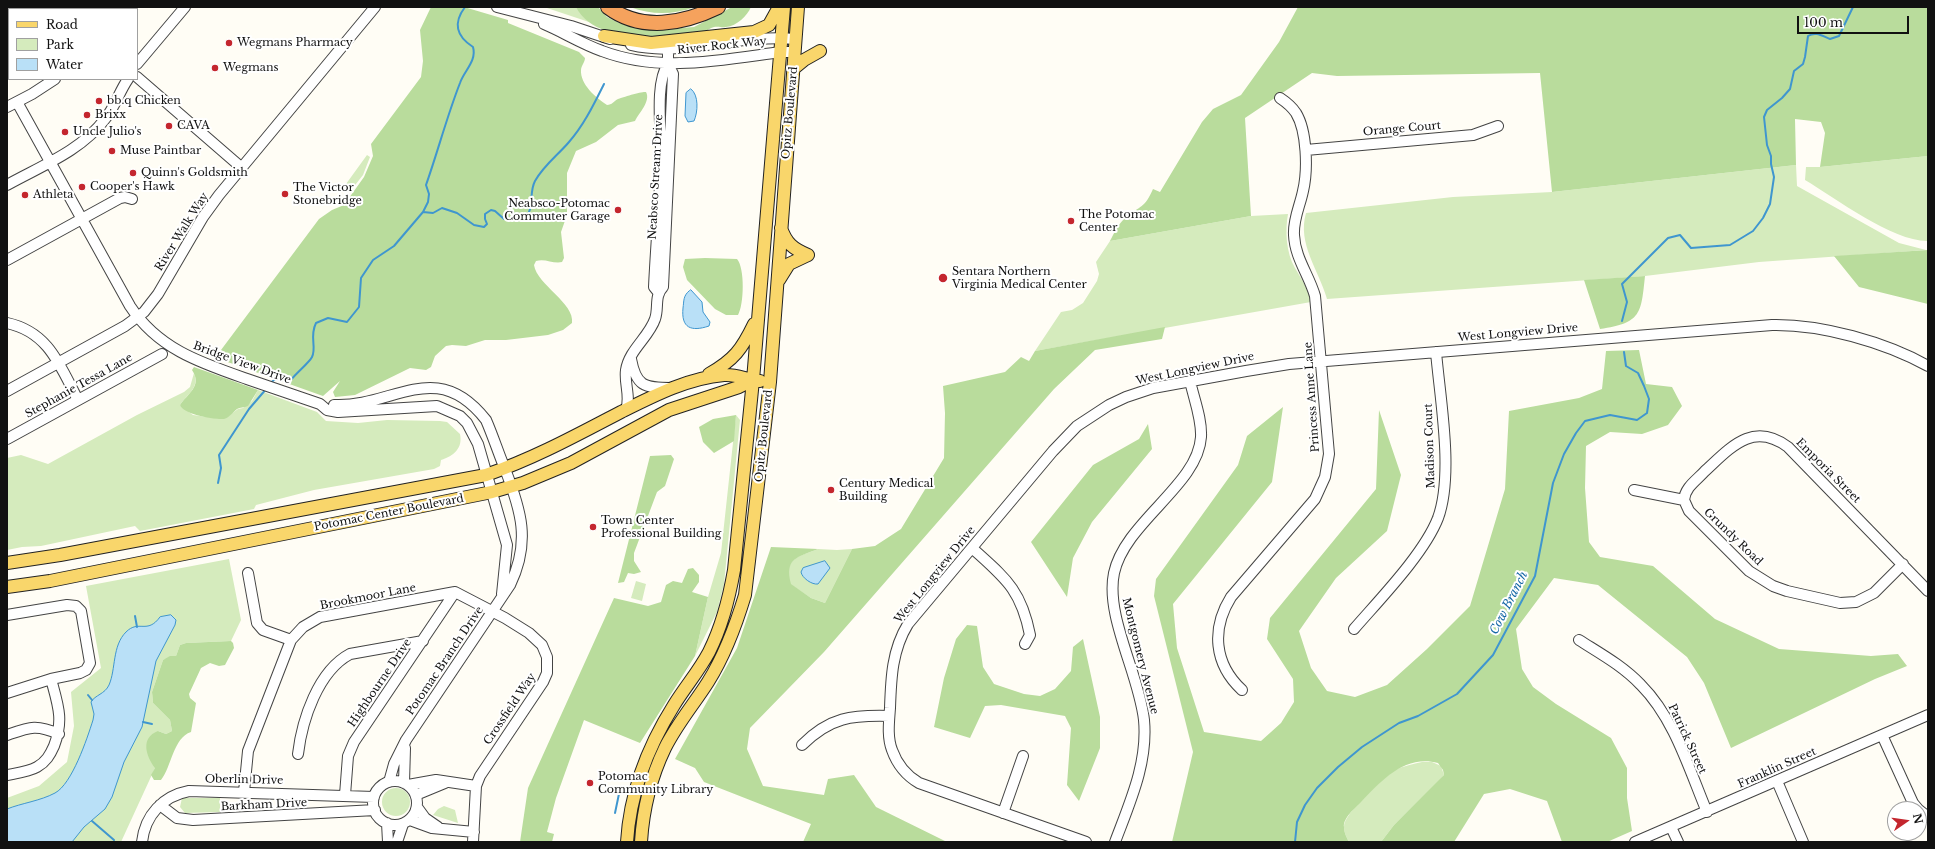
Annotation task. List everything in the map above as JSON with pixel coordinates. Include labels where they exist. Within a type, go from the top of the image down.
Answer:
[{"type":"highway","points":[[608,7],[624,17],[655,23],[685,20],[700,16],[718,7]]},
{"type":"main road","points":[[604,36],[651,43],[754,32],[769,25],[779,7]]},
{"type":"main road","name":"Opitz Boulevard","points":[[626,842],[635,789],[649,750],[660,729],[708,652],[724,613],[734,570],[753,380],[757,317],[784,7]]},
{"type":"main road","name":"Opitz Boulevard","points":[[641,842],[646,807],[659,764],[675,730],[721,660],[739,614],[748,575],[770,382],[780,226],[798,7]]},
{"type":"main road","points":[[793,69],[804,60],[820,51]]},
{"type":"main road","points":[[776,289],[781,274],[785,268],[792,262],[808,255],[797,251],[790,246],[780,226]]},
{"type":"main road","points":[[698,380],[725,365],[736,355],[744,345],[757,317]]},
{"type":"main road","name":"Potomac Center Boulevard","points":[[7,563],[60,555],[486,475],[505,469],[543,452],[626,410],[674,388],[698,380],[729,375],[741,375],[753,380],[770,382]]},
{"type":"main road","name":"Potomac Center Boulevard","points":[[7,587],[50,581],[492,492],[512,486],[571,463],[636,426],[669,410],[739,387],[753,380]]},
{"type":"street","points":[[138,63],[184,7]]},
{"type":"street","name":"River Walk Way","points":[[7,391],[125,326],[148,308],[158,294],[203,217],[375,7]]},
{"type":"street","name":"River Rock Way","points":[[497,7],[518,14],[602,51],[628,59],[668,64],[688,64],[780,52],[795,52]]},
{"type":"street","name":"River Rock Way","points":[[518,14],[571,26],[646,49],[668,49],[782,38],[796,39]]},
{"type":"street","name":"Neabsco Stream Drive","points":[[626,410],[629,395],[626,370],[630,359],[655,321],[658,292],[654,287],[661,160],[662,73],[668,64],[668,49]]},
{"type":"street","points":[[138,78],[242,168]]},
{"type":"street","points":[[7,107],[52,80]]},
{"type":"street","points":[[7,185],[76,147],[92,134],[106,118],[118,100],[128,80]]},
{"type":"street","name":"Princess Anne Lane","points":[[1242,690],[1228,675],[1220,658],[1218,636],[1219,624],[1231,597],[1315,499],[1328,466],[1322,361],[1315,296],[1312,284],[1298,255],[1294,235],[1296,213],[1304,190],[1306,150],[1295,112],[1280,98]]},
{"type":"street","name":"Bridge View Drive","points":[[17,102],[130,306],[150,329],[174,349],[199,362],[320,404],[327,410],[338,412],[427,405],[444,407],[460,416],[467,423],[478,444],[492,492]]},
{"type":"street","name":"Orange Court","points":[[1306,150],[1473,135],[1498,126]]},
{"type":"street","points":[[7,260],[120,198],[125,197],[132,199]]},
{"type":"street","points":[[7,323],[24,328],[37,336],[47,346],[78,400]]},
{"type":"street","name":"West Longview Drive","points":[[1086,842],[919,783],[908,775],[901,767],[892,751],[889,735],[892,674],[900,639],[908,624],[1053,451],[1077,426],[1109,405],[1126,397],[1153,388],[1267,367],[1322,361],[1782,324],[1819,330],[1884,345],[1928,366]]},
{"type":"street","name":"Madison Court","points":[[1354,629],[1382,597],[1425,542],[1437,519],[1442,505],[1446,476],[1436,352]]},
{"type":"street","name":"Stephanie Tessa Lane","points":[[7,439],[162,354]]},
{"type":"street","points":[[630,359],[635,375],[644,385],[652,388],[674,388]]},
{"type":"street","name":"Montgomery Avenue","points":[[1115,842],[1137,781],[1143,755],[1145,735],[1141,704],[1114,606],[1113,580],[1118,559],[1124,547],[1186,474],[1198,453],[1201,430],[1190,381]]},
{"type":"street","points":[[320,404],[345,405],[412,389],[442,389],[464,399],[482,415],[492,432],[512,486]]},
{"type":"street","name":"Emporia Street","points":[[1684,500],[1688,489],[1734,445],[1747,438],[1756,436],[1773,438],[1788,448],[1928,590]]},
{"type":"street","name":"Potomac Branch Drive","points":[[388,782],[394,764],[406,740],[493,611],[519,567],[522,522],[512,486]]},
{"type":"street","points":[[1634,490],[1684,500]]},
{"type":"street","name":"Potomac Branch Drive","points":[[492,492],[507,545],[502,594]]},
{"type":"street","name":"Grundy Road","points":[[1684,500],[1689,511],[1749,571],[1773,586],[1787,591],[1840,603],[1856,602],[1874,593],[1902,564]]},
{"type":"street","points":[[972,548],[1007,579],[1017,595],[1026,613],[1030,635],[1025,644]]},
{"type":"street","points":[[248,573],[257,623],[263,630],[291,640]]},
{"type":"street","points":[[456,592],[493,611]]},
{"type":"street","name":"Brookmoor Lane","points":[[244,792],[248,751],[291,640],[303,627],[320,617],[456,592]]},
{"type":"street","name":"Highbourne Drive","points":[[345,795],[348,756],[354,742],[456,592]]},
{"type":"street","points":[[7,615],[67,605],[76,606],[81,611],[90,663],[86,670],[80,673],[51,679],[7,693]]},
{"type":"street","name":"Crossfield Way","points":[[473,837],[476,786],[480,776],[543,682],[547,673],[547,657],[542,645],[528,633],[493,611]]},
{"type":"street","name":"Patrick Street","points":[[1579,640],[1616,663],[1651,695],[1672,730],[1707,812]]},
{"type":"street","points":[[298,754],[301,732],[318,689],[327,672],[339,660],[350,654],[423,641]]},
{"type":"street","points":[[7,775],[32,769],[45,761],[50,755],[59,734],[60,713],[51,679]]},
{"type":"street","name":"Franklin Street","points":[[1635,842],[1928,715]]},
{"type":"street","points":[[802,745],[820,729],[840,719],[863,716],[890,716]]},
{"type":"street","points":[[7,735],[28,728],[40,727],[59,734]]},
{"type":"street","points":[[1882,735],[1912,801]]},
{"type":"street","points":[[406,740],[406,784],[416,795],[417,807],[425,818],[440,828]]},
{"type":"street","points":[[1003,813],[1024,756]]},
{"type":"street","points":[[473,837],[440,828],[406,822],[395,825],[387,823],[382,820],[375,810],[374,797],[380,788],[388,782],[396,781],[406,784],[436,780],[447,783],[476,786]]},
{"type":"street","points":[[1777,781],[1803,842]]},
{"type":"street","points":[[416,795],[447,783]]},
{"type":"street","name":"Oberlin Drive","points":[[142,842],[146,825],[160,805],[172,796],[189,791],[374,797]]},
{"type":"street","name":"Barkham Drive","points":[[160,805],[177,818],[188,820],[375,810]]},
{"type":"street","points":[[397,842],[406,822],[417,807]]},
{"type":"street","points":[[387,823],[388,842]]},
{"type":"street","points":[[1671,827],[1678,842]]},
{"type":"green space","points":[[431,7],[464,7],[508,20],[508,23],[579,52],[585,58],[581,70],[583,80],[594,95],[607,105],[621,98],[646,92],[646,103],[635,121],[618,125],[596,142],[576,151],[567,173],[567,215],[561,232],[564,258],[562,262],[539,260],[536,261],[534,265],[542,280],[568,308],[572,323],[563,330],[548,335],[506,340],[485,340],[466,346],[446,346],[435,356],[431,367],[426,370],[410,368],[355,395],[335,397],[333,392],[340,381],[323,396],[222,360],[218,356],[221,350],[319,219],[332,210],[344,205],[364,177],[373,156],[371,144],[421,77],[423,61],[420,30]]},
{"type":"green space","points":[[544,7],[576,7],[589,22]]},
{"type":"green space","points":[[576,7],[598,7],[607,17],[619,23],[646,29],[669,29],[694,27],[732,7],[751,7],[747,14],[734,25],[714,27],[703,32],[652,37],[615,33],[599,28],[585,19]]},
{"type":"green space","points":[[630,7],[695,7],[678,12],[654,13]]},
{"type":"green space","points":[[1298,7],[1928,7],[1928,156],[1820,167],[1825,133],[1821,122],[1795,119],[1796,165],[1552,192],[1540,73],[1337,76],[1312,73],[1245,118],[1251,216],[1110,241],[1121,222],[1142,206],[1153,189],[1160,192],[1202,122],[1213,109],[1241,95],[1279,42]]},
{"type":"green space","points":[[367,155],[370,157],[363,175],[352,189],[346,184]]},
{"type":"green space","points":[[1928,156],[1928,241],[1914,239],[1882,227],[1805,180],[1806,167],[1820,167]]},
{"type":"green space","points":[[1796,165],[1797,186],[1899,243],[1926,250],[1759,262],[1645,276],[1327,299],[1310,257],[1304,235],[1306,213],[1453,197],[1552,192]]},
{"type":"green space","points":[[1288,214],[1288,249],[1292,262],[1306,288],[1311,302],[1035,351],[1061,312],[1072,310],[1083,303],[1097,281],[1099,274],[1096,262],[1110,241],[1251,216]]},
{"type":"green space","points":[[1928,250],[1928,304],[1859,287],[1834,256]]},
{"type":"green space","points":[[685,259],[737,259],[740,264],[743,287],[742,303],[738,315],[726,315],[715,309],[687,280],[683,267]]},
{"type":"green space","points":[[1645,276],[1642,299],[1637,314],[1632,319],[1624,323],[1614,327],[1600,329],[1584,280]]},
{"type":"green space","points":[[1165,327],[1162,339],[1095,350],[1054,389],[824,652],[750,728],[747,749],[763,786],[824,795],[828,779],[854,775],[876,807],[947,842],[803,842],[811,824],[704,782],[695,768],[675,759],[737,648],[771,547],[818,549],[804,554],[794,560],[789,569],[789,575],[791,584],[811,598],[825,603],[852,549],[875,546],[901,529],[944,458],[945,413],[943,386],[1005,372],[1021,357],[1029,361],[1035,351]]},
{"type":"green space","points":[[1639,350],[1646,384],[1672,387],[1682,406],[1668,425],[1642,434],[1610,432],[1586,446],[1585,488],[1589,542],[1600,557],[1653,566],[1715,619],[1779,649],[1871,656],[1898,654],[1907,666],[1875,679],[1731,748],[1704,683],[1687,657],[1598,585],[1554,578],[1516,629],[1522,669],[1533,687],[1556,704],[1611,738],[1627,768],[1627,798],[1632,831],[1607,842],[1562,842],[1547,801],[1510,789],[1484,794],[1454,842],[1381,842],[1394,825],[1444,775],[1443,770],[1438,763],[1426,761],[1415,762],[1395,771],[1385,778],[1353,810],[1345,820],[1344,824],[1344,831],[1349,842],[1172,842],[1193,752],[1154,596],[1156,579],[1238,465],[1247,436],[1283,407],[1272,482],[1173,604],[1177,648],[1204,732],[1261,741],[1281,723],[1294,702],[1293,679],[1267,639],[1270,618],[1376,489],[1379,410],[1401,475],[1387,531],[1336,578],[1299,631],[1311,668],[1327,691],[1355,697],[1387,685],[1427,649],[1470,606],[1505,489],[1509,411],[1579,398],[1602,389],[1606,351]]},
{"type":"green space","points":[[194,367],[258,390],[248,406],[237,409],[224,419],[193,414],[182,408],[180,405],[195,385],[195,376],[192,370]]},
{"type":"green space","points":[[194,373],[194,387],[180,405],[193,415],[222,419],[238,409],[243,408],[252,401],[258,390],[317,412],[326,421],[358,423],[387,420],[447,422],[460,434],[461,439],[459,447],[454,454],[441,460],[440,466],[434,469],[314,490],[256,505],[254,509],[140,531],[135,526],[41,546],[22,547],[7,550],[7,458],[21,455],[48,464],[137,415],[184,392],[190,387]]},
{"type":"green space","points":[[736,415],[740,420],[724,584],[717,612],[695,656],[708,597],[721,553]]},
{"type":"green space","points":[[736,415],[734,441],[714,453],[703,442],[699,427],[713,419]]},
{"type":"green space","points":[[1148,424],[1152,449],[1092,522],[1073,558],[1067,597],[1031,542],[1093,465],[1139,439]]},
{"type":"green space","points":[[671,455],[674,459],[665,486],[657,492],[634,553],[634,561],[641,572],[634,574],[628,573],[624,582],[618,583],[650,456]]},
{"type":"green space","points":[[818,549],[852,549],[825,603],[811,598],[790,584],[789,568],[794,559]]},
{"type":"green space","points":[[229,559],[241,620],[231,641],[186,643],[180,645],[176,656],[163,660],[152,692],[153,703],[170,720],[172,731],[166,734],[158,731],[155,768],[121,842],[7,842],[7,798],[39,786],[67,762],[74,726],[71,692],[101,668],[86,586]]},
{"type":"green space","points":[[693,568],[699,575],[699,582],[692,592],[708,597],[695,656],[640,743],[584,720],[556,798],[547,832],[554,834],[552,842],[520,842],[528,788],[614,598],[648,606],[661,602],[666,585],[673,581],[682,583],[688,569]]},
{"type":"green space","points":[[636,581],[646,584],[642,601],[631,598]]},
{"type":"green space","points":[[967,625],[977,626],[983,667],[994,684],[1024,694],[1040,696],[1055,689],[1071,671],[1073,647],[1083,639],[1100,717],[1100,748],[1079,801],[1067,785],[1071,728],[1065,716],[1001,705],[985,706],[970,738],[934,727],[944,678],[956,639]]},
{"type":"green space","points":[[231,641],[234,648],[225,665],[219,666],[210,663],[201,668],[189,694],[190,698],[196,703],[191,732],[185,735],[176,746],[165,774],[161,780],[154,780],[151,775],[155,768],[147,753],[147,743],[152,734],[158,731],[166,734],[172,731],[170,720],[153,703],[152,692],[163,660],[170,656],[176,656],[180,645],[186,643]]},
{"type":"green space","points":[[1422,762],[1432,762],[1441,766],[1444,775],[1394,825],[1381,842],[1349,842],[1345,833],[1345,821],[1357,805],[1382,780],[1395,770]]},
{"type":"green space","points":[[396,788],[402,789],[406,792],[409,796],[409,808],[406,812],[402,815],[396,816],[390,815],[386,812],[383,808],[382,802],[383,796],[386,792],[390,789]]},
{"type":"green space","points":[[182,798],[220,798],[220,812],[185,813],[180,807]]},
{"type":"green space","points":[[444,806],[455,810],[458,823],[433,815],[438,809]]},
{"type":"water","points":[[691,89],[697,99],[697,109],[694,121],[688,122],[685,116],[686,93]]},
{"type":"water","points":[[691,290],[702,302],[703,312],[710,322],[709,326],[697,329],[692,328],[688,327],[684,320],[684,301],[686,295]]},
{"type":"water","points":[[825,561],[830,568],[818,584],[805,579],[801,572],[803,568]]},
{"type":"water","points":[[171,615],[176,620],[175,625],[156,661],[142,727],[124,762],[112,797],[105,809],[84,827],[72,842],[7,842],[7,809],[55,793],[61,788],[73,771],[83,749],[93,720],[94,714],[91,702],[109,685],[118,644],[126,632],[131,628],[151,625],[160,617]]},
{"type":"waterway","points":[[270,383],[277,378],[291,380],[312,357],[314,349],[313,333],[316,323],[328,318],[347,322],[359,307],[361,278],[373,260],[394,246],[423,212],[428,202],[429,194],[426,185],[460,83],[470,66],[473,57],[473,47],[467,43],[458,29],[459,18],[465,7]]},
{"type":"waterway","name":"Cow Branch","points":[[1622,321],[1627,302],[1622,284],[1668,238],[1680,235],[1691,248],[1730,245],[1753,231],[1763,218],[1770,204],[1774,177],[1771,156],[1767,145],[1764,117],[1767,110],[1782,98],[1790,89],[1794,71],[1803,64],[1808,36],[1816,34],[1830,39],[1839,36],[1853,7]]},
{"type":"waterway","points":[[423,212],[433,213],[442,208],[457,213],[474,225],[484,227],[487,224],[485,214],[491,210],[495,211],[504,219],[523,220],[527,216],[531,206],[532,191],[535,181],[579,129],[604,84]]},
{"type":"waterway","name":"Cow Branch","points":[[1295,842],[1297,822],[1305,805],[1317,788],[1338,767],[1362,747],[1399,723],[1418,716],[1457,694],[1493,655],[1535,576],[1553,483],[1564,454],[1576,433],[1585,421],[1610,415],[1637,420],[1647,413],[1649,399],[1638,373],[1626,366],[1624,352]]},
{"type":"waterway","points":[[218,483],[221,468],[219,455],[249,409],[267,388]]},
{"type":"waterway","points":[[135,616],[137,627]]},
{"type":"waterway","points":[[88,695],[92,700]]},
{"type":"waterway","points":[[143,722],[152,724]]},
{"type":"waterway","points":[[615,813],[620,789]]},
{"type":"waterway","points":[[92,821],[114,840]]},
{"type":"place","name":"Wegmans Pharmacy","points":[[229,43]]},
{"type":"place","name":"Wegmans","points":[[215,68]]},
{"type":"place","name":"bb.q Chicken","points":[[99,101]]},
{"type":"place","name":"Brixx","points":[[87,115]]},
{"type":"place","name":"CAVA","points":[[169,126]]},
{"type":"place","name":"Uncle Julio's","points":[[65,132]]},
{"type":"place","name":"Muse Paintbar","points":[[112,151]]},
{"type":"place","name":"Quinn's Goldsmith","points":[[133,173]]},
{"type":"place","name":"Cooper's Hawk","points":[[82,187]]},
{"type":"place","name":"The Victor Stonebridge","points":[[285,194]]},
{"type":"place","name":"Athleta","points":[[25,195]]},
{"type":"place","name":"Neabsco-Potomac Commuter Garage","points":[[618,210]]},
{"type":"place","name":"The Potomac Center","points":[[1071,221]]},
{"type":"place","name":"Sentara Northern Virginia Medical Center","points":[[943,278]]},
{"type":"place","name":"Century Medical Building","points":[[831,490]]},
{"type":"place","name":"Town Center Professional Building","points":[[593,527]]},
{"type":"place","name":"Potomac Community Library","points":[[590,783]]}]
